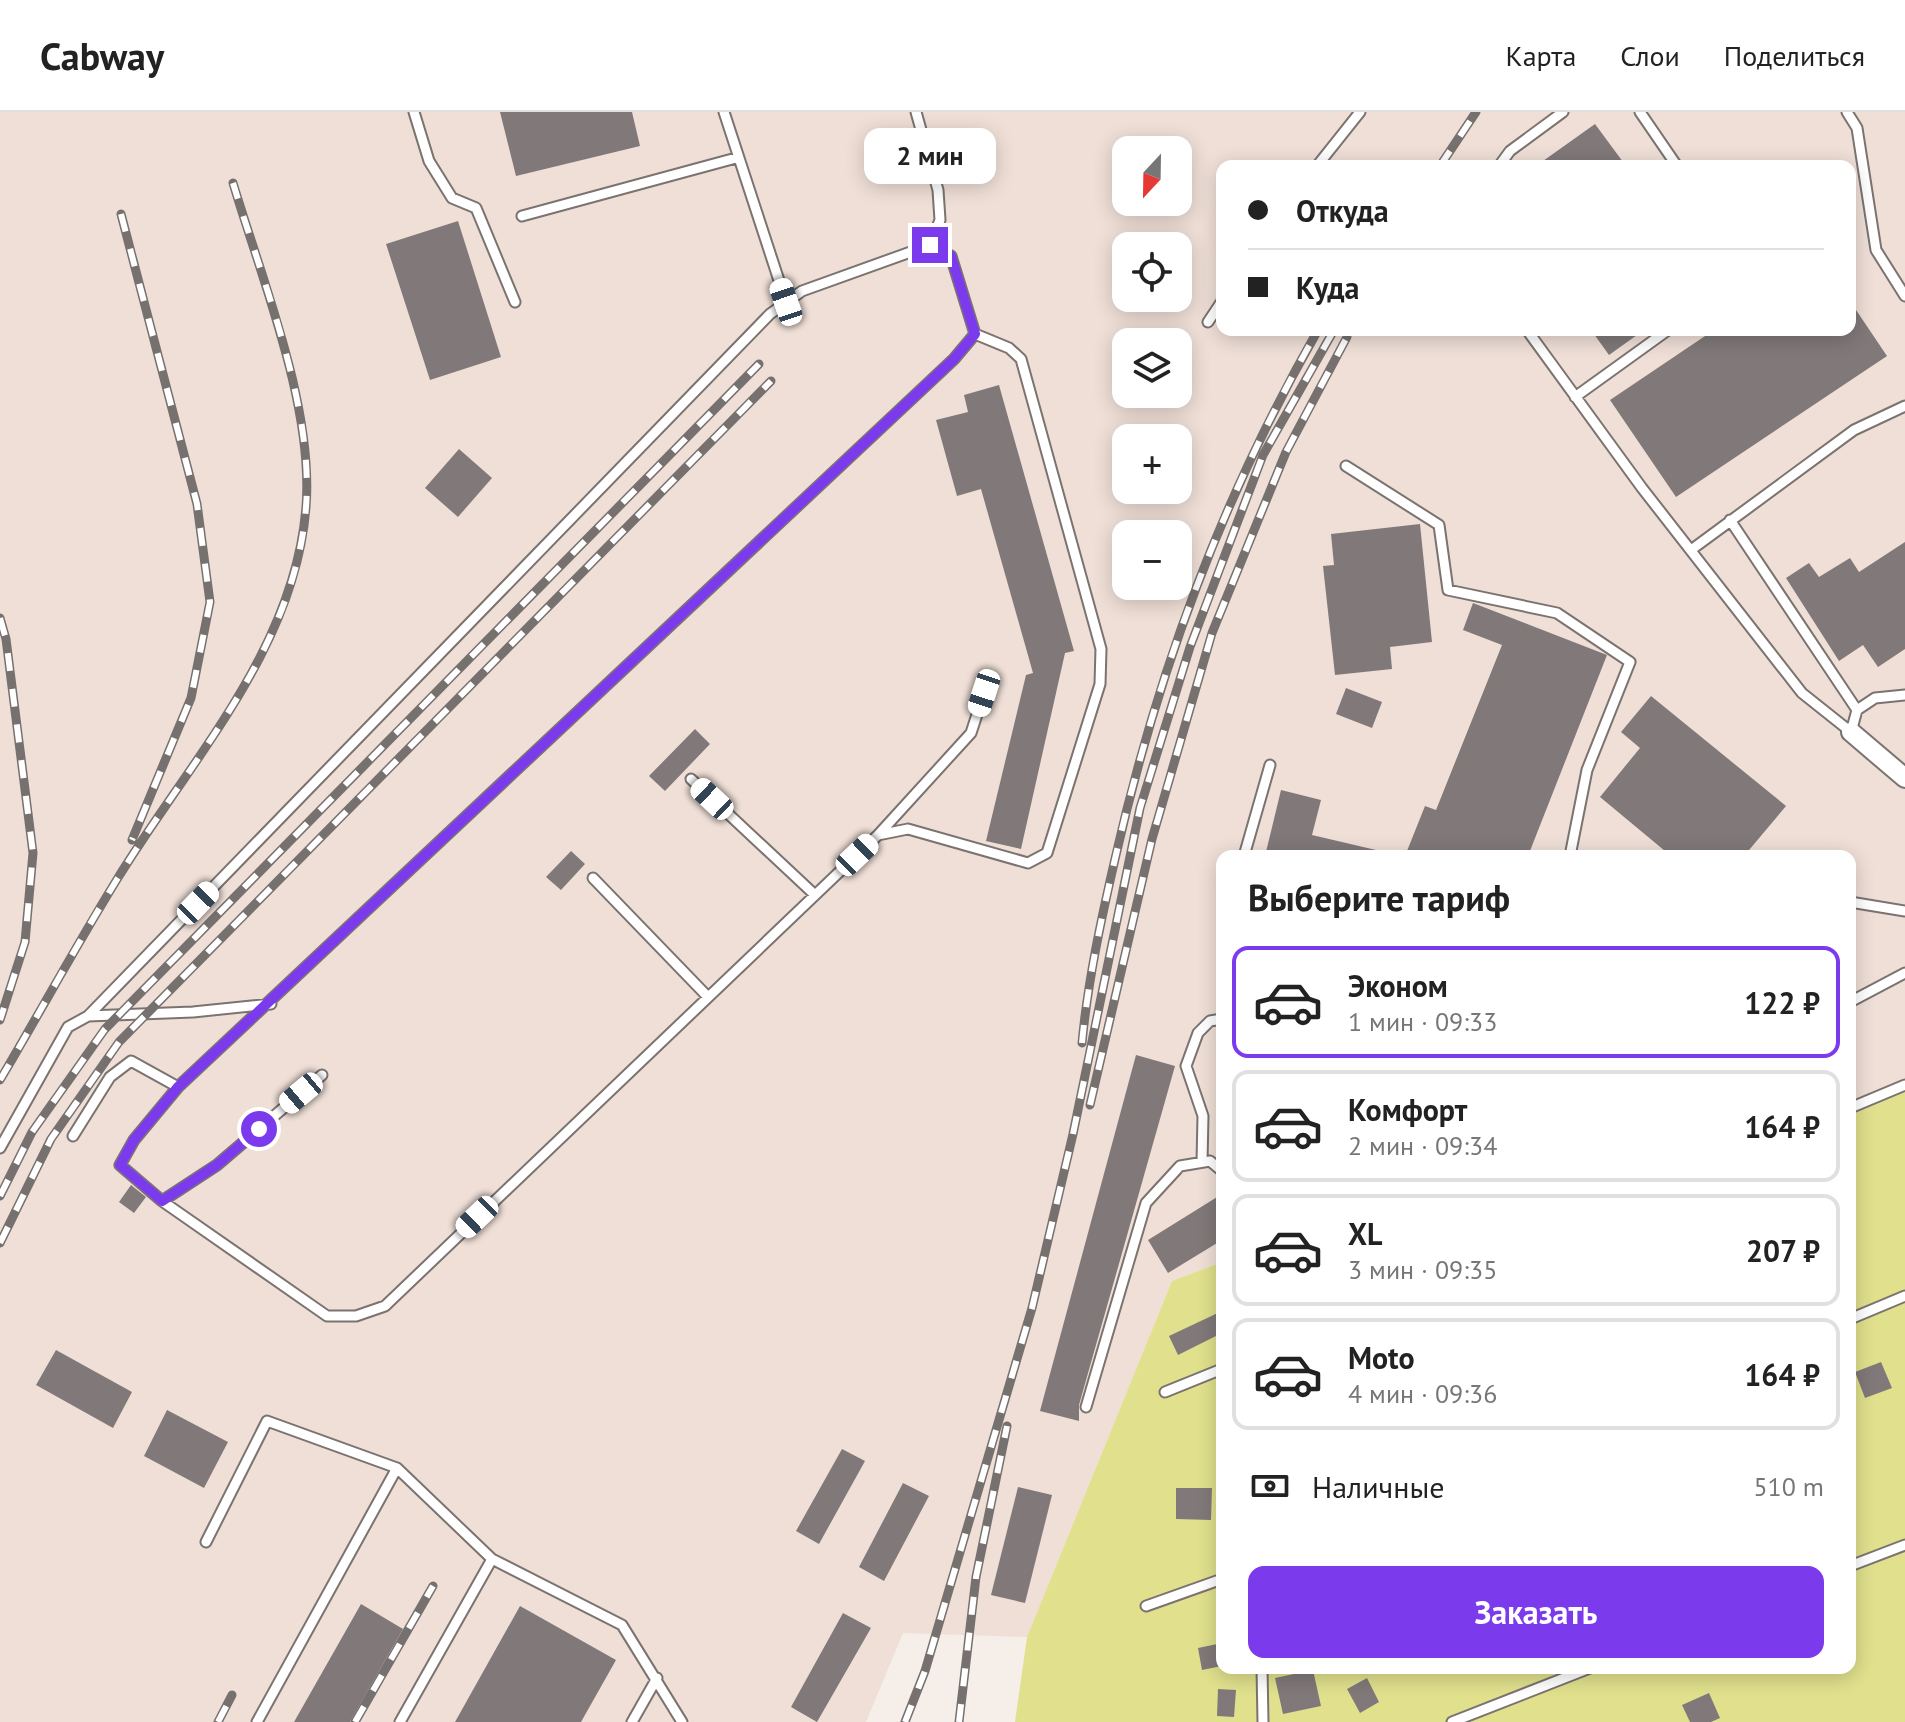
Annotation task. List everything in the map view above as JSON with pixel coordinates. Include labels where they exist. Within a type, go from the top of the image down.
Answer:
[{"type":"street","points":[[1851,732],[1905,778]]},
{"type":"lane","points":[[414,112],[429,161],[452,198],[476,208],[515,302]]},
{"type":"lane","points":[[724,112],[736,158],[786,302]]},
{"type":"lane","points":[[916,112],[938,190],[940,220],[930,245]]},
{"type":"lane","points":[[1322,160],[1360,112]]},
{"type":"lane","points":[[1503,160],[1510,151],[1563,112]]},
{"type":"lane","points":[[1640,112],[1673,160]]},
{"type":"lane","points":[[1847,112],[1857,128],[1876,250],[1905,296]]},
{"type":"lane","points":[[522,216],[736,158]]},
{"type":"lane","points":[[0,1148],[68,1027],[88,1016],[737,348],[786,302],[802,291],[930,245],[951,256],[975,334]]},
{"type":"lane","points":[[1208,322],[1216,310]]},
{"type":"lane","points":[[878,835],[908,829],[1028,863],[1047,853],[1100,684],[1101,649],[1021,359],[1009,348],[975,334]]},
{"type":"lane","points":[[975,334],[954,359],[271,1004],[178,1087],[134,1140],[120,1165],[162,1201],[327,1316],[356,1316],[385,1306],[878,835],[971,733],[984,693]]},
{"type":"lane","points":[[1531,336],[1802,693],[1851,732],[1857,710],[1875,698],[1905,695]]},
{"type":"lane","points":[[1575,397],[1660,336]]},
{"type":"lane","points":[[1691,550],[1854,430],[1905,406]]},
{"type":"lane","points":[[1346,466],[1439,525],[1448,590],[1557,613],[1630,662],[1587,770],[1571,850]]},
{"type":"lane","points":[[1730,520],[1857,710]]},
{"type":"lane","points":[[1246,850],[1270,765]]},
{"type":"lane","points":[[691,779],[815,895]]},
{"type":"lane","points":[[593,878],[708,997]]},
{"type":"lane","points":[[1856,903],[1905,911]]},
{"type":"lane","points":[[1856,999],[1905,973]]},
{"type":"lane","points":[[88,1016],[193,1012],[271,1004]]},
{"type":"lane","points":[[1202,1162],[1203,1116],[1186,1066],[1198,1033],[1210,1021],[1216,1020]]},
{"type":"lane","points":[[73,1136],[110,1077],[131,1061],[178,1087]]},
{"type":"lane","points":[[162,1201],[217,1165],[322,1075]]},
{"type":"lane","points":[[1856,1105],[1905,1085]]},
{"type":"lane","points":[[1086,1407],[1146,1203],[1180,1166],[1210,1161],[1216,1166]]},
{"type":"lane","points":[[1856,1316],[1905,1296]]},
{"type":"lane","points":[[1165,1392],[1216,1371]]},
{"type":"lane","points":[[206,1542],[267,1421],[397,1468],[492,1559],[622,1625],[682,1722]]},
{"type":"lane","points":[[257,1722],[397,1468]]},
{"type":"lane","points":[[1856,1564],[1905,1545]]},
{"type":"lane","points":[[400,1722],[492,1559]]},
{"type":"lane","points":[[1146,1606],[1216,1581]]},
{"type":"lane","points":[[1262,1674],[1263,1722]]},
{"type":"lane","points":[[1452,1722],[1575,1674]]},
{"type":"lane","points":[[632,1722],[657,1678]]},
{"type":"shaded area","points":[[0,112],[1905,112],[1905,1089],[1856,1107],[1856,850],[1216,850],[1216,1264],[1172,1281],[1027,1637],[903,1633],[866,1722],[0,1722]]},
{"type":"shaded area","points":[[1905,1089],[1905,1722],[1015,1722],[1027,1637],[1172,1281],[1216,1264],[1216,1674],[1856,1674],[1856,1107]]},
{"type":"building","points":[[500,112],[632,112],[640,146],[516,176]]},
{"type":"building","points":[[1595,124],[1622,160],[1544,160]]},
{"type":"building","points":[[458,221],[501,357],[430,380],[386,244]]},
{"type":"building","points":[[1856,310],[1887,356],[1676,497],[1610,400],[1705,336],[1856,336]]},
{"type":"building","points":[[1595,336],[1636,336],[1609,355]]},
{"type":"building","points":[[999,385],[1074,651],[1065,653],[1021,849],[986,841],[1026,675],[1033,673],[981,489],[957,496],[936,420],[968,412],[964,395]]},
{"type":"building","points":[[459,449],[492,478],[458,517],[425,488]]},
{"type":"building","points":[[1420,524],[1432,642],[1390,647],[1392,669],[1335,675],[1323,566],[1334,565],[1331,534]]},
{"type":"building","points":[[1905,542],[1905,649],[1878,667],[1863,645],[1839,661],[1786,578],[1809,563],[1819,577],[1850,558],[1859,572]]},
{"type":"building","points":[[1473,603],[1607,655],[1530,850],[1407,850],[1425,806],[1436,810],[1502,645],[1463,630]]},
{"type":"building","points":[[1346,688],[1382,702],[1372,728],[1336,714]]},
{"type":"building","points":[[1651,696],[1786,806],[1749,850],[1664,850],[1600,797],[1640,748],[1621,732]]},
{"type":"building","points":[[695,729],[710,744],[665,791],[649,776]]},
{"type":"building","points":[[1281,790],[1321,800],[1312,835],[1376,850],[1266,850]]},
{"type":"building","points":[[571,851],[585,864],[561,890],[546,877]]},
{"type":"building","points":[[1136,1055],[1175,1066],[1079,1405],[1079,1421],[1040,1411]]},
{"type":"building","points":[[131,1185],[146,1197],[134,1213],[119,1202]]},
{"type":"building","points":[[1216,1198],[1216,1244],[1168,1273],[1148,1240]]},
{"type":"building","points":[[1216,1314],[1216,1336],[1178,1355],[1169,1336]]},
{"type":"building","points":[[56,1350],[132,1392],[113,1428],[36,1385]]},
{"type":"building","points":[[1881,1362],[1892,1388],[1865,1398],[1856,1372]]},
{"type":"building","points":[[167,1410],[228,1442],[204,1488],[144,1456]]},
{"type":"building","points":[[842,1449],[865,1461],[819,1544],[796,1531]]},
{"type":"building","points":[[903,1483],[929,1496],[884,1581],[859,1567]]},
{"type":"building","points":[[1018,1487],[1052,1495],[1025,1603],[991,1595]]},
{"type":"building","points":[[1176,1488],[1212,1488],[1211,1520],[1176,1519]]},
{"type":"building","points":[[361,1604],[403,1629],[350,1722],[294,1722]]},
{"type":"building","points":[[520,1606],[616,1660],[581,1722],[455,1722]]},
{"type":"building","points":[[843,1613],[871,1628],[817,1722],[791,1707]]},
{"type":"building","points":[[1216,1644],[1216,1667],[1202,1670],[1198,1648]]},
{"type":"building","points":[[1314,1674],[1321,1706],[1283,1714],[1275,1678]]},
{"type":"building","points":[[1367,1678],[1379,1702],[1360,1713],[1347,1689]]},
{"type":"building","points":[[1218,1689],[1236,1690],[1234,1717],[1217,1716]]},
{"type":"building","points":[[1709,1693],[1720,1718],[1711,1722],[1690,1722],[1682,1705]]},
{"type":"railway","points":[[1444,160],[1476,112]]},
{"type":"railway","points":[[0,1080],[116,881],[234,703],[282,609],[298,559],[306,507],[302,428],[283,344],[233,183]]},
{"type":"railway","points":[[121,214],[197,504],[210,602],[191,698],[132,840]]},
{"type":"railway","points":[[1082,1043],[1091,973],[1115,859],[1151,720],[1173,653],[1223,521],[1283,393],[1315,336]]},
{"type":"railway","points":[[905,1722],[925,1671],[1032,1308],[1073,1134],[1140,808],[1190,647],[1263,455],[1331,336]]},
{"type":"railway","points":[[1090,1105],[1152,839],[1212,633],[1286,452],[1347,337]]},
{"type":"railway","points":[[0,1196],[32,1132],[105,1029],[759,364]]},
{"type":"railway","points":[[0,1243],[51,1139],[119,1042],[771,381]]},
{"type":"railway","points":[[0,618],[6,639],[33,853],[25,942],[0,1020]]},
{"type":"railway","points":[[959,1722],[976,1577],[1007,1426]]},
{"type":"railway","points":[[355,1722],[433,1586]]},
{"type":"railway","points":[[218,1722],[232,1695]]},
{"type":"route","points":[[259,1129],[217,1165],[162,1201],[120,1165],[134,1140],[178,1087],[271,1004],[954,359],[975,334],[951,256],[930,245]]}]
